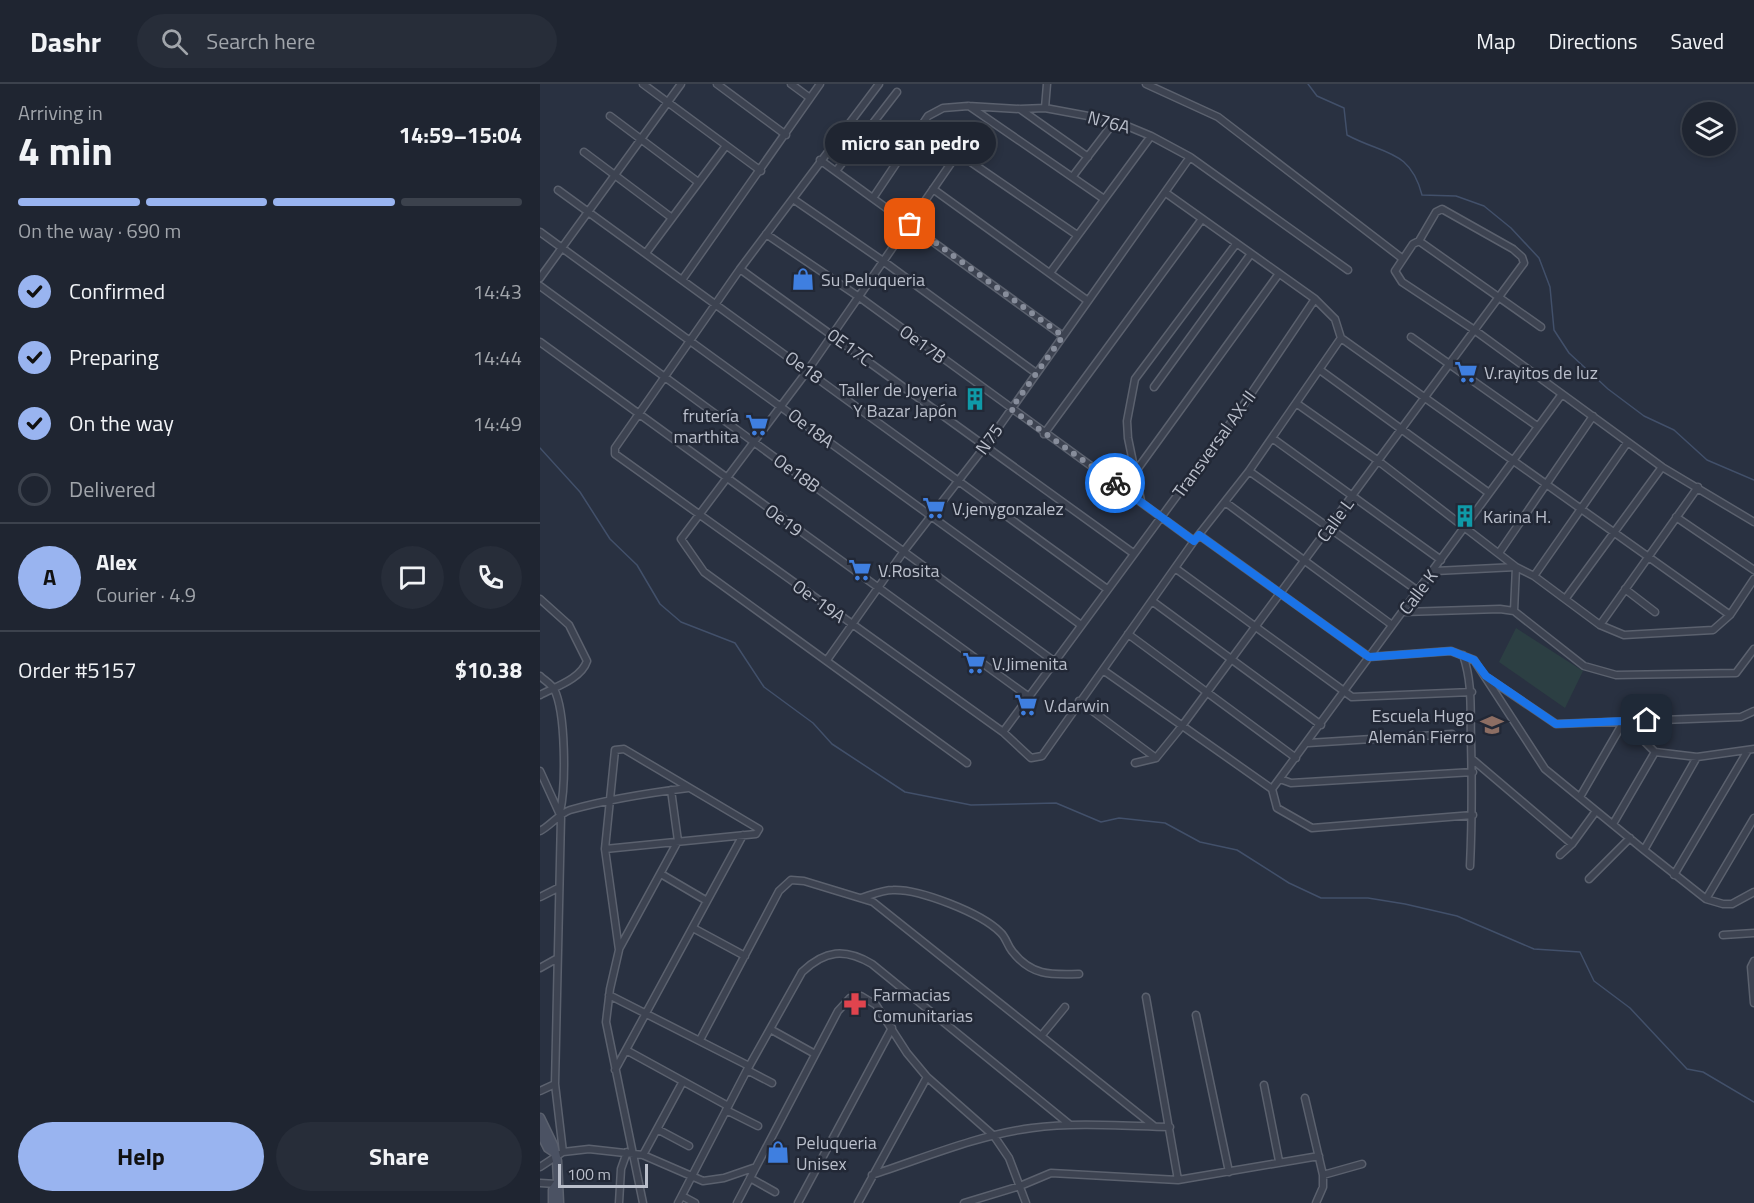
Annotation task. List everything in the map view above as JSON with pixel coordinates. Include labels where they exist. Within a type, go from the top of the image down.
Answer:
[{"type":"street","points":[[643,84],[725,147],[761,171]]},
{"type":"street","points":[[540,278],[681,84]]},
{"type":"street","points":[[717,84],[786,135]]},
{"type":"street","points":[[791,84],[810,98]]},
{"type":"street","points":[[682,280],[761,171],[820,84]]},
{"type":"street","points":[[638,414],[740,269],[877,86],[868,84]]},
{"type":"street","points":[[1045,108],[1047,84]]},
{"type":"street","points":[[1146,84],[1218,117],[1403,259]]},
{"type":"street","points":[[836,171],[897,92]]},
{"type":"street","points":[[968,106],[1104,199]]},
{"type":"street","name":"N76A","points":[[873,198],[928,116],[943,108],[968,106],[1045,108],[1115,121],[1151,136],[1190,157],[1348,270]]},
{"type":"street","points":[[1020,109],[1088,156]]},
{"type":"street","points":[[610,116],[698,182]]},
{"type":"street","points":[[1073,176],[1115,121]]},
{"type":"street","points":[[1050,273],[1151,136]]},
{"type":"street","points":[[646,253],[725,147]]},
{"type":"street","points":[[584,152],[672,218]]},
{"type":"street","points":[[967,763],[704,572],[682,541],[726,477],[808,370],[959,155],[1077,235]]},
{"type":"street","name":"N75","points":[[827,660],[904,551],[932,518],[986,445],[1190,157]]},
{"type":"street","points":[[820,160],[1063,336]]},
{"type":"street","points":[[933,189],[1088,301]]},
{"type":"street","name":"Oe18","points":[[558,190],[1107,589]]},
{"type":"street","points":[[1166,193],[1278,275],[1315,299],[1335,319],[1341,338],[1730,615]]},
{"type":"street","points":[[793,199],[883,261],[1036,374]]},
{"type":"street","name":"Calle L","points":[[1156,758],[1281,594],[1473,329],[1499,299],[1524,263],[1520,255],[1509,247],[1442,209],[1436,212],[1419,241]]},
{"type":"street","points":[[1044,434],[1202,219]]},
{"type":"street","name":"Oe18A","points":[[540,232],[1081,625]]},
{"type":"street","name":"Oe17B","points":[[766,234],[858,297],[1194,541]]},
{"type":"street","points":[[1540,327],[1419,241],[1413,243],[1395,271],[1402,282],[1473,329],[1627,443],[1662,467],[1754,522]]},
{"type":"street","points":[[1141,501],[1128,438],[1127,421],[1135,379],[1236,244]]},
{"type":"street","points":[[1154,387],[1251,255]]},
{"type":"street","name":"0E17C","points":[[740,269],[1133,553]]},
{"type":"street","points":[[1136,471],[1278,275]]},
{"type":"street","name":"Oe18B","points":[[540,286],[664,379],[753,441],[1055,662]]},
{"type":"street","name":"Transversal AX-II","points":[[1003,732],[1240,410],[1315,299]]},
{"type":"street","points":[[1411,337],[1537,426]]},
{"type":"street","points":[[1156,758],[1079,701],[1194,541],[1272,438],[1341,338]]},
{"type":"street","name":"Oe19","points":[[540,342],[1029,697]]},
{"type":"street","points":[[1320,370],[1489,493]]},
{"type":"street","name":"Calle K","points":[[1272,789],[1308,743],[1392,625],[1435,571],[1465,525],[1562,394]]},
{"type":"street","points":[[1296,403],[1465,525],[1516,567],[1534,576],[1600,624],[1624,635],[1713,630],[1730,615],[1754,579]]},
{"type":"street","name":"Oe-19A","points":[[638,414],[614,452],[617,457],[1003,732],[1033,759],[1042,756],[1079,701]]},
{"type":"street","points":[[1499,553],[1593,416]]},
{"type":"street","points":[[1272,438],[1441,560]]},
{"type":"street","points":[[1534,576],[1627,443]]},
{"type":"street","points":[[1566,598],[1662,467]]},
{"type":"street","points":[[1248,471],[1418,591]]},
{"type":"street","points":[[1600,624],[1698,488]]},
{"type":"street","points":[[1225,502],[1392,625]]},
{"type":"street","points":[[1676,517],[1754,570]]},
{"type":"street","points":[[1199,535],[1369,657],[1451,651],[1474,660],[1545,769],[1706,899],[1723,904],[1741,901],[1754,892]]},
{"type":"street","points":[[1435,571],[1516,567]]},
{"type":"street","points":[[1514,611],[1516,567]]},
{"type":"street","points":[[1176,568],[1353,697],[1472,692]]},
{"type":"street","points":[[1625,589],[1655,612]]},
{"type":"street","points":[[540,599],[569,625],[587,661],[582,670],[564,684],[540,695]]},
{"type":"street","points":[[1152,601],[1321,725]]},
{"type":"street","points":[[1403,612],[1500,609],[1514,611],[1584,666],[1616,675],[1736,673],[1754,649]]},
{"type":"street","points":[[1128,634],[1296,758]]},
{"type":"street","points":[[1463,654],[1471,676],[1472,692],[1473,815],[1470,866]]},
{"type":"street","points":[[1103,670],[1272,789],[1277,808],[1312,828],[1473,815]]},
{"type":"street","points":[[1471,676],[1481,670]]},
{"type":"street","points":[[540,676],[553,688],[559,705],[565,784],[561,814],[556,959],[555,1084],[559,1203]]},
{"type":"street","points":[[1486,676],[1556,724],[1741,717],[1754,711]]},
{"type":"street","points":[[1624,721],[1655,752],[1697,758],[1750,751]]},
{"type":"street","points":[[1580,798],[1624,721]]},
{"type":"street","points":[[1308,743],[1452,734]]},
{"type":"street","points":[[605,849],[756,834],[759,829],[624,749],[615,750],[605,800],[605,849],[619,950]]},
{"type":"street","points":[[1674,875],[1750,751]]},
{"type":"street","points":[[1613,825],[1655,752]]},
{"type":"street","points":[[1135,764],[1156,758]]},
{"type":"street","points":[[1471,758],[1572,844]]},
{"type":"street","points":[[1644,850],[1697,758]]},
{"type":"street","points":[[540,771],[561,814]]},
{"type":"street","points":[[1280,779],[1292,783],[1473,772]]},
{"type":"street","points":[[540,831],[568,810],[583,809],[605,800],[689,788]]},
{"type":"street","points":[[643,1203],[630,1153],[606,1022],[609,995],[619,950],[678,841],[671,790]]},
{"type":"street","points":[[1560,855],[1572,844],[1596,811]]},
{"type":"street","points":[[1706,899],[1754,818]]},
{"type":"street","points":[[615,1071],[743,835]]},
{"type":"street","points":[[1589,879],[1630,838]]},
{"type":"street","points":[[662,874],[707,901]]},
{"type":"street","points":[[700,1040],[779,891],[791,880],[804,881],[873,902],[1154,1126]]},
{"type":"street","points":[[540,897],[558,888]]},
{"type":"street","points":[[861,898],[892,889],[927,895],[962,909],[996,929],[1010,950],[1030,967],[1046,975],[1078,974]]},
{"type":"street","points":[[693,928],[745,956]]},
{"type":"street","points":[[1723,935],[1754,933]]},
{"type":"street","points":[[678,1203],[748,1068],[807,967],[828,953],[848,952],[872,964],[1069,1124]]},
{"type":"street","points":[[540,968],[556,959]]},
{"type":"street","points":[[1754,961],[1751,967],[1754,1003]]},
{"type":"street","points":[[609,995],[700,1040],[772,1083]]},
{"type":"street","points":[[737,1203],[838,1011],[855,996],[866,997],[876,1005],[927,1077],[994,1136],[1009,1158],[1026,1203]]},
{"type":"street","points":[[1146,997],[1178,1180]]},
{"type":"street","points":[[1042,1035],[1065,1007]]},
{"type":"street","points":[[1196,1016],[1229,1172]]},
{"type":"street","points":[[798,1203],[892,1028]]},
{"type":"street","points":[[770,1029],[815,1054]]},
{"type":"street","points":[[626,1050],[758,1126]]},
{"type":"street","points":[[858,1203],[927,1077]]},
{"type":"street","points":[[643,1155],[682,1083]]},
{"type":"street","points":[[540,1091],[555,1084]]},
{"type":"street","points":[[1264,1085],[1280,1161]]},
{"type":"street","points":[[1305,1098],[1323,1175],[1323,1186],[1316,1203]]},
{"type":"street","points":[[540,1118],[558,1153]]},
{"type":"street","points":[[872,1175],[994,1136],[1029,1128],[1069,1124],[1170,1127]]},
{"type":"street","points":[[657,1129],[689,1146]]},
{"type":"street","points":[[540,1132],[548,1148],[558,1153]]},
{"type":"street","points":[[540,1167],[558,1153],[589,1149],[643,1155],[690,1176],[709,1181],[756,1167]]},
{"type":"street","points":[[619,1203],[621,1169],[630,1153]]},
{"type":"street","points":[[967,1202],[1020,1186],[1041,1176],[1064,1172],[1178,1180],[1319,1156]]},
{"type":"street","points":[[1323,1175],[1362,1164]]},
{"type":"street","points":[[750,1178],[775,1192]]},
{"type":"street","points":[[540,1183],[557,1184]]},
{"type":"street","points":[[553,1203],[553,1190],[557,1184]]},
{"type":"street","points":[[682,1196],[695,1203]]},
{"type":"green space","points":[[1516,628],[1583,671],[1565,708],[1499,662]]},
{"type":"waterway","points":[[1308,84],[1317,96],[1344,108],[1347,135],[1403,161],[1417,180],[1422,195],[1456,196],[1484,206],[1511,228],[1539,258],[1550,287],[1554,330],[1569,353],[1608,389],[1644,416],[1674,430],[1707,460],[1754,480]]},
{"type":"waterway","points":[[540,448],[580,492],[610,539],[637,565],[660,604],[681,622],[735,643],[764,687],[813,723],[832,744],[905,792],[971,805],[1056,803],[1101,822],[1119,818],[1165,823],[1200,842],[1237,850],[1289,883],[1321,898],[1368,898],[1405,904],[1457,916],[1534,949],[1580,952],[1594,981],[1630,1008],[1687,1069],[1703,1072],[1754,1102]]},
{"type":"way so far","points":[[910,224],[1063,336],[1011,409],[1115,483]]},
{"type":"place","name":"micro san pedro","points":[[910,224]]},
{"type":"place","name":"Su Peluqueria","points":[[803,279]]},
{"type":"place","name":"V.rayitos de luz","points":[[1466,372]]},
{"type":"place","name":"Taller de Joyeria Y Bazar Japón","points":[[975,399]]},
{"type":"place","name":"frutería marthita","points":[[757,425]]},
{"type":"place","name":"V.jenygonzalez","points":[[934,508]]},
{"type":"place","name":"Karina H.","points":[[1465,516]]},
{"type":"place","name":"V.Rosita","points":[[860,570]]},
{"type":"place","name":"V.Jimenita","points":[[974,663]]},
{"type":"place","name":"V.darwin","points":[[1026,705]]},
{"type":"place","name":"Escuela Hugo Alemán Fierro","points":[[1492,725]]},
{"type":"place","name":"Farmacias Comunitarias","points":[[855,1004]]},
{"type":"place","name":"Peluqueria Unisex","points":[[778,1152]]},
{"type":"route","points":[[1115,483],[1194,541],[1199,535],[1369,657],[1451,651],[1463,654],[1474,660],[1486,676],[1556,724],[1647,720]]}]
